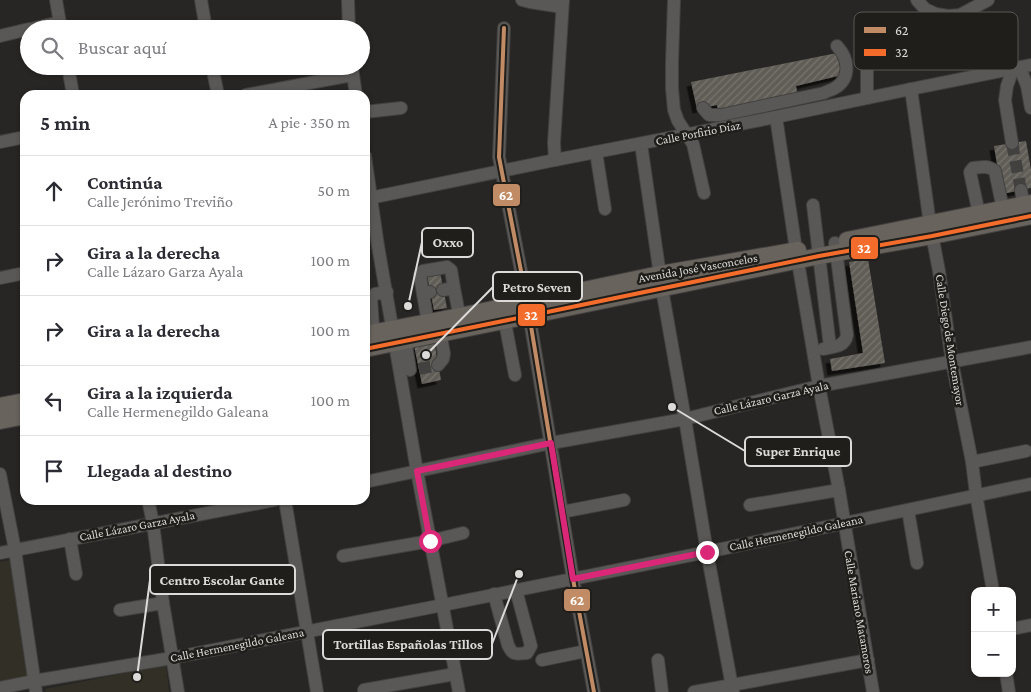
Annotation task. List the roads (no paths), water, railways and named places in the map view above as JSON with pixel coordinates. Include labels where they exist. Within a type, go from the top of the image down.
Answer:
[{"type":"main road","name":"Avenida José Vasconcelos","points":[[931,230],[979,214],[1027,206]]},
{"type":"main road","name":"Avenida José Vasconcelos","points":[[370,340],[461,323],[661,281],[931,230],[1027,206]]},
{"type":"main road","points":[[0,406],[20,402]]},
{"type":"main road","points":[[0,421],[20,417]]},
{"type":"street","points":[[56,0],[59,20]]},
{"type":"street","points":[[201,0],[204,20]]},
{"type":"street","points":[[348,0],[349,20]]},
{"type":"street","points":[[522,0],[563,4],[554,143],[555,160]]},
{"type":"street","points":[[674,0],[672,88],[676,117],[695,149],[704,193]]},
{"type":"street","points":[[917,0],[925,9],[932,12]]},
{"type":"street","points":[[966,12],[988,0]]},
{"type":"street","points":[[504,28],[499,157],[528,309],[573,579],[594,692]]},
{"type":"street","points":[[0,36],[20,31]]},
{"type":"street","points":[[703,108],[708,115],[721,115],[734,119],[824,93],[836,87],[844,78],[847,66],[844,54],[838,46]]},
{"type":"street","points":[[1021,67],[1031,108]]},
{"type":"street","points":[[1012,143],[1005,100],[1007,86],[1021,67]]},
{"type":"street","points":[[867,70],[867,98]]},
{"type":"street","name":"Calle Porfirio Díaz","points":[[370,198],[688,135],[734,119],[776,117],[1006,70]]},
{"type":"street","points":[[70,75],[72,90]]},
{"type":"street","points":[[214,75],[217,90]]},
{"type":"street","points":[[268,90],[334,75]]},
{"type":"street","points":[[353,75],[355,90]]},
{"type":"street","name":"Calle Diego de Montemayor","points":[[911,89],[952,362],[972,462],[992,587]]},
{"type":"street","points":[[824,93],[826,107]]},
{"type":"street","points":[[370,111],[401,108]]},
{"type":"street","name":"Calle Mariano Matamoros","points":[[776,117],[819,386],[839,490],[873,692]]},
{"type":"street","points":[[0,142],[20,138]]},
{"type":"street","points":[[642,144],[661,281],[732,688]]},
{"type":"street","points":[[596,152],[605,210]]},
{"type":"street","points":[[979,214],[970,172],[973,168],[983,166],[995,171],[1003,209]]},
{"type":"street","points":[[813,204],[830,347]]},
{"type":"street","points":[[370,231],[371,247],[410,370],[417,471],[459,692]]},
{"type":"street","points":[[814,351],[840,345],[844,342],[847,335],[836,248]]},
{"type":"street","points":[[438,365],[443,359],[444,354],[434,328],[427,293],[420,275],[423,271],[446,267],[451,270],[449,289],[461,323]]},
{"type":"street","points":[[0,278],[20,274]]},
{"type":"street","points":[[822,279],[840,276]]},
{"type":"street","points":[[370,298],[375,294],[386,292]]},
{"type":"street","points":[[503,314],[515,375]]},
{"type":"street","name":"Calle Lázaro Garza Ayala","points":[[370,481],[551,443],[685,418],[819,386],[1031,347]]},
{"type":"street","points":[[972,462],[1026,451]]},
{"type":"street","points":[[0,474],[15,550],[35,686]]},
{"type":"street","name":"Calle Hermenegildo Galeana","points":[[0,688],[35,686],[308,632],[707,552],[976,494],[1031,484]]},
{"type":"street","points":[[750,505],[839,490]]},
{"type":"street","points":[[562,512],[624,500]]},
{"type":"street","points":[[149,505],[178,692]]},
{"type":"street","name":"Calle Lázaro Garza Ayala","points":[[0,553],[248,505]]},
{"type":"street","points":[[286,505],[317,692]]},
{"type":"street","points":[[908,510],[917,563]]},
{"type":"street","points":[[343,556],[430,541],[463,533]]},
{"type":"street","points":[[70,539],[76,574]]},
{"type":"street","points":[[494,594],[511,652],[515,654],[527,653],[530,646],[516,590]]},
{"type":"street","points":[[120,610],[163,603]]},
{"type":"street","points":[[1016,628],[1031,625]]},
{"type":"street","points":[[542,660],[586,651]]},
{"type":"street","points":[[658,660],[662,692]]},
{"type":"street","points":[[694,692],[732,688],[868,660]]},
{"type":"street","points":[[364,690],[456,674]]},
{"type":"street","points":[[1007,677],[1009,692]]},
{"type":"tunnel","points":[[1012,143],[1021,190]]},
{"type":"tunnel","points":[[419,369],[438,365]]},
{"type":"place","name":"Oxxo","points":[[408,306]]},
{"type":"place","name":"Petro Seven","points":[[426,355]]},
{"type":"place","name":"Super Enrique","points":[[672,407]]},
{"type":"place","name":"Tortillas Españolas Tillos","points":[[519,574]]},
{"type":"place","name":"Centro Escolar Gante","points":[[137,677]]}]
